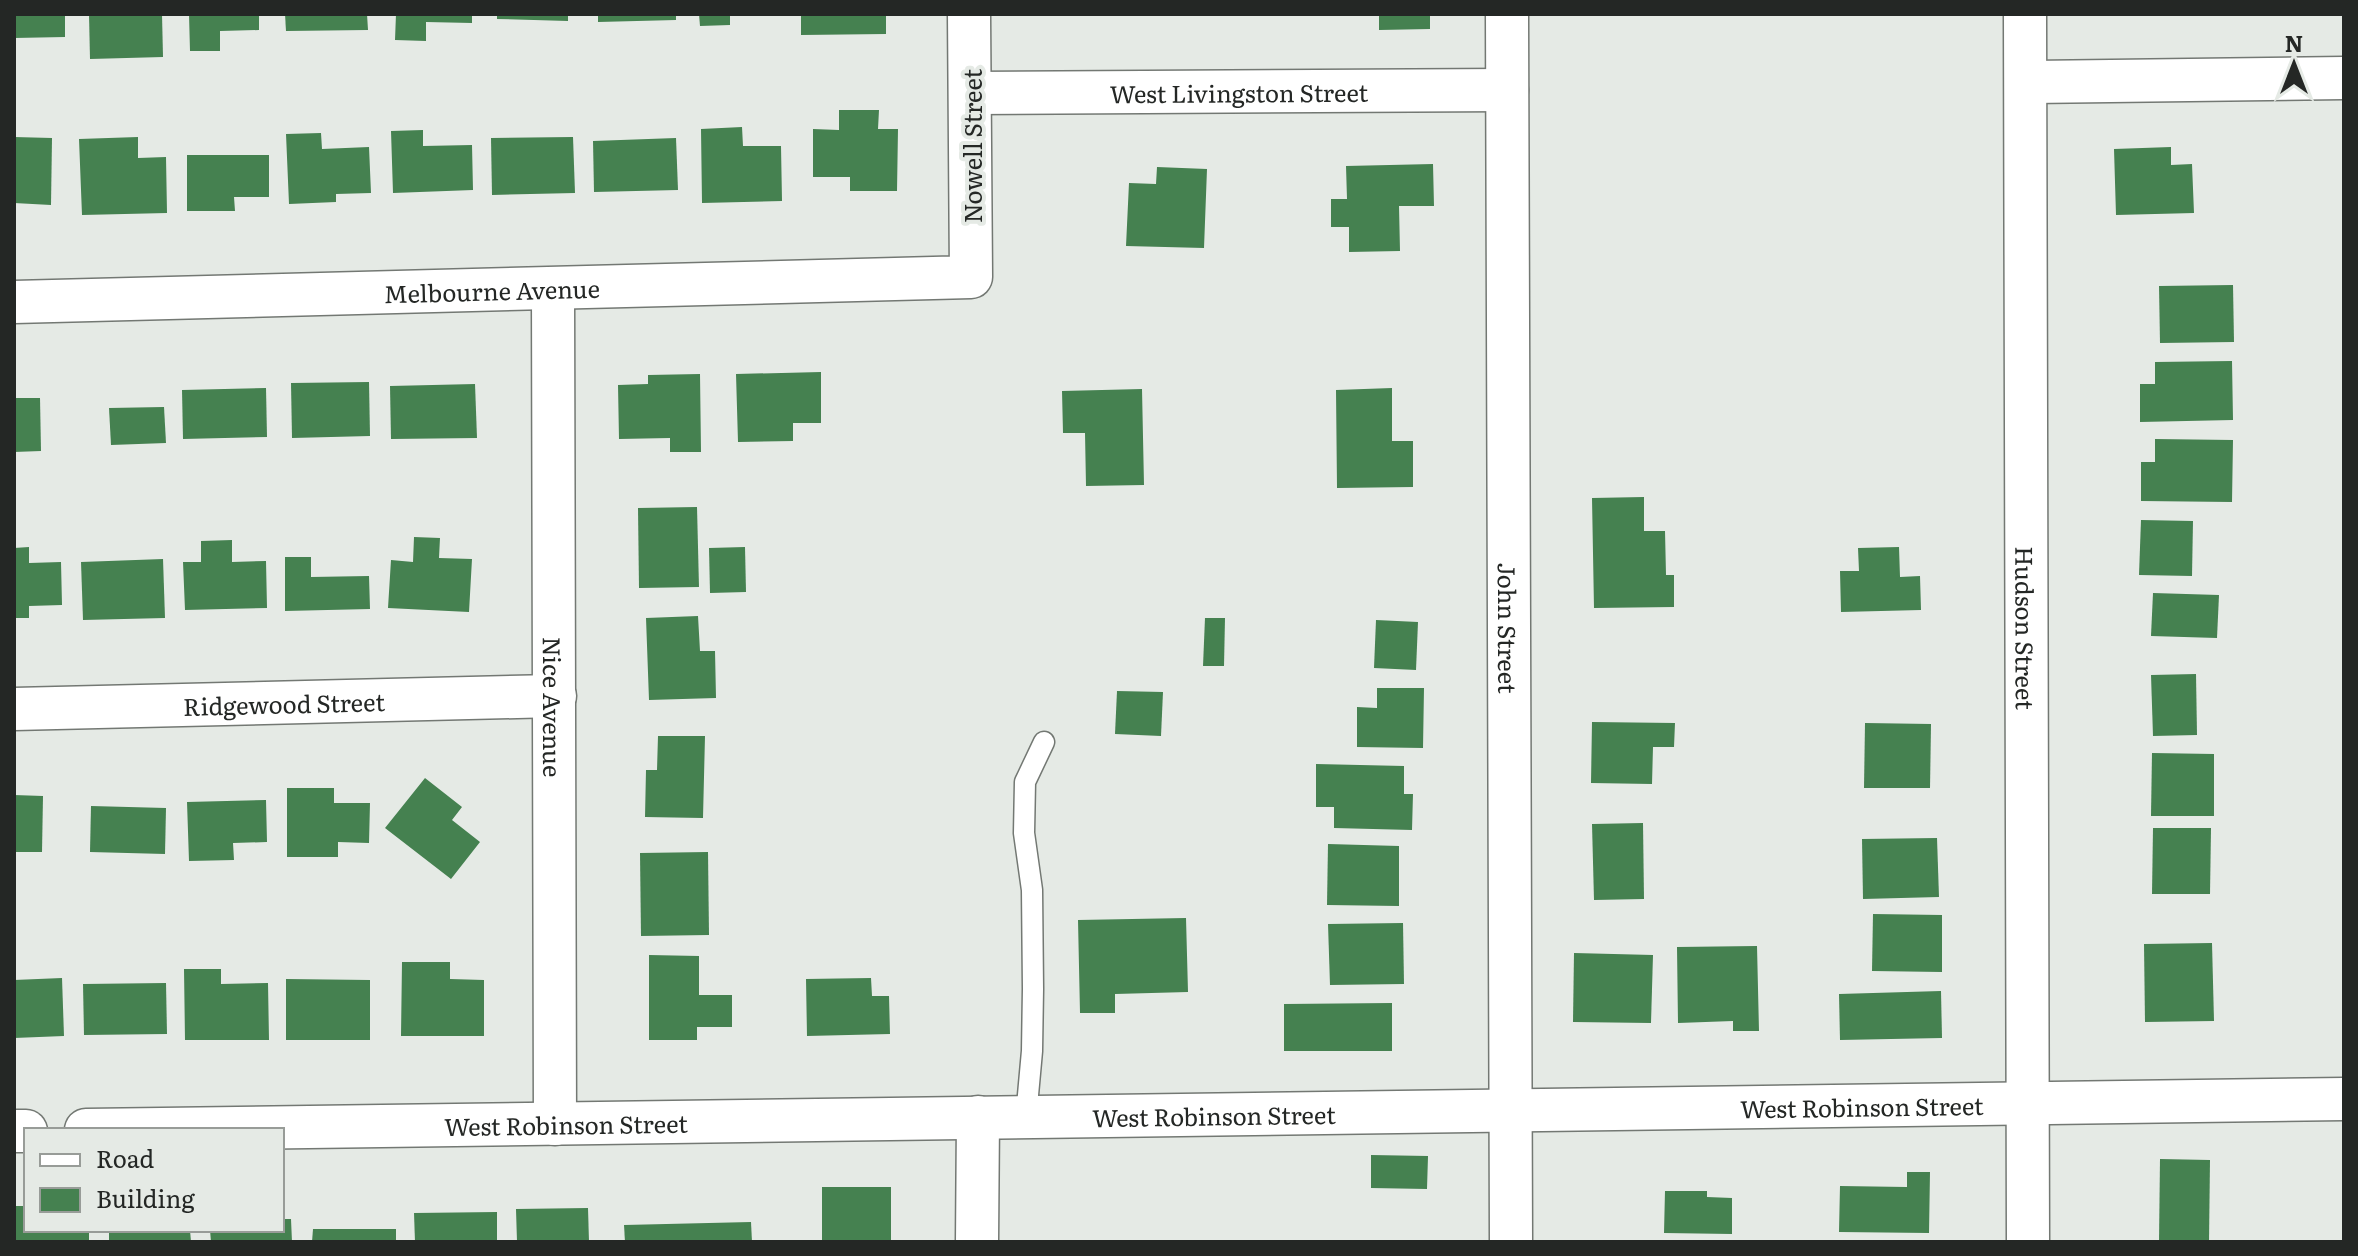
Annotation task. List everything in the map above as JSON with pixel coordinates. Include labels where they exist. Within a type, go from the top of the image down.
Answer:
[{"type":"street","name":"Nowell Street","points":[[969,14],[971,277]]},
{"type":"street","name":"John Street","points":[[1507,14],[1511,1242]]},
{"type":"street","name":"Hudson Street","points":[[2025,14],[2028,1242]]},
{"type":"street","points":[[2026,82],[2344,78]]},
{"type":"street","name":"West Livingston Street","points":[[971,93],[1507,90]]},
{"type":"street","name":"Melbourne Avenue","points":[[14,302],[971,277]]},
{"type":"street","name":"Nice Avenue","points":[[553,289],[555,1124]]},
{"type":"street","name":"Ridgewood Street","points":[[14,709],[555,696]]},
{"type":"street","name":"West Robinson Street","points":[[242,1128],[2344,1099]]},
{"type":"street","points":[[977,1242],[978,1117]]},
{"type":"lane","points":[[1026,1117],[1033,989],[1032,890],[1024,833],[1025,782],[1044,742]]},
{"type":"building","points":[[14,14],[65,14],[65,37],[14,38]]},
{"type":"building","points":[[89,14],[162,14],[163,57],[90,59]]},
{"type":"building","points":[[189,14],[259,14],[259,30],[220,31],[220,51],[190,51]]},
{"type":"building","points":[[285,14],[367,14],[368,30],[286,31]]},
{"type":"building","points":[[396,14],[472,14],[472,23],[426,22],[426,41],[395,40]]},
{"type":"building","points":[[497,14],[568,14],[568,21],[497,19]]},
{"type":"building","points":[[598,14],[676,14],[676,20],[598,22]]},
{"type":"building","points":[[699,14],[730,14],[730,25],[700,26]]},
{"type":"building","points":[[801,14],[886,14],[886,34],[801,35]]},
{"type":"building","points":[[1379,14],[1430,14],[1430,29],[1379,30]]},
{"type":"building","points":[[839,110],[879,110],[878,129],[898,129],[897,191],[850,191],[850,177],[813,177],[813,129],[839,130]]},
{"type":"building","points":[[742,127],[743,146],[781,146],[782,201],[702,203],[701,129]]},
{"type":"building","points":[[423,130],[423,146],[472,145],[473,190],[393,193],[391,131]]},
{"type":"building","points":[[321,133],[322,149],[369,147],[371,193],[336,194],[336,202],[289,204],[286,134]]},
{"type":"building","points":[[14,137],[52,138],[51,205],[14,203]]},
{"type":"building","points":[[138,137],[138,158],[166,157],[167,213],[82,215],[79,139]]},
{"type":"building","points":[[573,137],[575,193],[492,195],[491,138]]},
{"type":"building","points":[[676,138],[678,190],[594,192],[593,141]]},
{"type":"building","points":[[2171,147],[2171,165],[2192,164],[2194,213],[2116,215],[2114,149]]},
{"type":"building","points":[[187,155],[269,155],[269,197],[234,197],[235,211],[187,211]]},
{"type":"building","points":[[1433,164],[1434,206],[1399,206],[1400,251],[1349,252],[1349,227],[1331,227],[1331,199],[1347,199],[1346,166]]},
{"type":"building","points":[[1157,167],[1207,169],[1204,248],[1126,246],[1129,183],[1156,184]]},
{"type":"building","points":[[2233,285],[2234,342],[2160,343],[2159,286]]},
{"type":"building","points":[[2232,361],[2233,420],[2140,422],[2140,384],[2155,384],[2155,362]]},
{"type":"building","points":[[821,372],[821,423],[793,423],[793,441],[738,442],[736,374]]},
{"type":"building","points":[[700,374],[701,452],[670,452],[670,438],[619,439],[618,385],[648,384],[648,375]]},
{"type":"building","points":[[369,382],[370,436],[292,438],[291,383]]},
{"type":"building","points":[[475,384],[477,438],[391,439],[390,386]]},
{"type":"building","points":[[266,388],[267,437],[183,439],[182,390]]},
{"type":"building","points":[[1392,388],[1392,441],[1413,441],[1413,487],[1337,488],[1336,390]]},
{"type":"building","points":[[1142,389],[1144,485],[1086,486],[1085,433],[1063,433],[1062,391]]},
{"type":"building","points":[[14,398],[40,398],[41,451],[14,452]]},
{"type":"building","points":[[164,407],[166,443],[111,445],[109,408]]},
{"type":"building","points":[[2155,439],[2233,440],[2232,502],[2141,501],[2141,462],[2155,462]]},
{"type":"building","points":[[1644,497],[1644,531],[1665,531],[1666,575],[1674,575],[1674,607],[1594,608],[1592,498]]},
{"type":"building","points":[[697,507],[699,587],[639,588],[638,508]]},
{"type":"building","points":[[2141,520],[2193,521],[2192,576],[2139,575]]},
{"type":"building","points":[[414,537],[440,538],[439,558],[472,559],[469,612],[388,608],[391,560],[413,562]]},
{"type":"building","points":[[232,540],[232,562],[266,561],[267,608],[185,610],[183,562],[201,562],[201,541]]},
{"type":"building","points":[[29,547],[29,563],[61,562],[62,605],[29,606],[29,618],[14,618],[14,548]]},
{"type":"building","points":[[745,547],[746,592],[710,593],[709,548]]},
{"type":"building","points":[[1899,547],[1900,577],[1920,576],[1921,610],[1841,612],[1840,571],[1859,571],[1858,548]]},
{"type":"building","points":[[285,557],[311,557],[311,577],[369,576],[370,609],[285,611]]},
{"type":"building","points":[[163,559],[165,618],[83,620],[81,562]]},
{"type":"building","points":[[2153,593],[2219,595],[2217,638],[2151,636]]},
{"type":"building","points":[[698,616],[700,651],[715,651],[716,698],[649,700],[646,618]]},
{"type":"building","points":[[1205,618],[1225,618],[1224,666],[1203,666]]},
{"type":"building","points":[[1376,620],[1418,622],[1416,670],[1374,668]]},
{"type":"building","points":[[2196,674],[2197,735],[2153,736],[2151,675]]},
{"type":"building","points":[[1377,688],[1424,688],[1423,748],[1357,747],[1357,707],[1377,708]]},
{"type":"building","points":[[1117,691],[1163,692],[1161,736],[1115,734]]},
{"type":"building","points":[[1592,722],[1675,723],[1674,747],[1653,747],[1652,784],[1591,783]]},
{"type":"building","points":[[1865,723],[1931,724],[1930,788],[1864,788]]},
{"type":"building","points":[[658,736],[705,736],[703,818],[645,817],[646,770],[657,770]]},
{"type":"building","points":[[2152,753],[2214,754],[2214,816],[2151,816]]},
{"type":"building","points":[[1316,764],[1404,766],[1404,794],[1413,794],[1412,830],[1334,828],[1334,807],[1316,807]]},
{"type":"building","points":[[425,778],[462,807],[452,820],[480,842],[451,879],[385,828]]},
{"type":"building","points":[[287,788],[334,788],[334,803],[370,803],[369,843],[338,842],[338,857],[287,857]]},
{"type":"building","points":[[14,795],[43,796],[42,852],[14,852]]},
{"type":"building","points":[[266,800],[267,842],[233,843],[234,860],[189,861],[187,802]]},
{"type":"building","points":[[91,806],[166,808],[165,854],[90,852]]},
{"type":"building","points":[[1643,823],[1644,899],[1594,900],[1592,824]]},
{"type":"building","points":[[2153,828],[2211,828],[2210,894],[2152,894]]},
{"type":"building","points":[[1937,838],[1939,897],[1863,899],[1862,839]]},
{"type":"building","points":[[1328,844],[1399,846],[1399,906],[1327,905]]},
{"type":"building","points":[[708,852],[709,935],[641,936],[640,853]]},
{"type":"building","points":[[1873,914],[1942,915],[1942,972],[1872,971]]},
{"type":"building","points":[[1186,918],[1188,992],[1115,994],[1115,1013],[1080,1013],[1078,920]]},
{"type":"building","points":[[1403,923],[1404,984],[1330,985],[1328,924]]},
{"type":"building","points":[[2212,943],[2214,1021],[2145,1022],[2144,944]]},
{"type":"building","points":[[1757,946],[1759,1031],[1733,1031],[1733,1021],[1678,1023],[1677,947]]},
{"type":"building","points":[[1574,953],[1653,955],[1651,1023],[1573,1022]]},
{"type":"building","points":[[649,955],[699,956],[699,995],[732,995],[732,1027],[697,1027],[697,1040],[649,1040]]},
{"type":"building","points":[[402,962],[450,962],[450,979],[484,980],[484,1036],[401,1036]]},
{"type":"building","points":[[184,969],[221,969],[221,984],[268,983],[269,1040],[185,1040]]},
{"type":"building","points":[[62,978],[64,1036],[14,1038],[14,980]]},
{"type":"building","points":[[871,978],[872,996],[889,996],[890,1034],[807,1036],[806,979]]},
{"type":"building","points":[[286,979],[370,980],[370,1040],[286,1040]]},
{"type":"building","points":[[166,983],[167,1034],[84,1035],[83,984]]},
{"type":"building","points":[[1941,991],[1942,1038],[1840,1040],[1839,994]]},
{"type":"building","points":[[1392,1003],[1392,1051],[1284,1051],[1284,1004]]},
{"type":"building","points":[[1371,1155],[1428,1156],[1427,1189],[1371,1188]]},
{"type":"building","points":[[2160,1159],[2210,1160],[2209,1242],[2159,1242]]},
{"type":"building","points":[[1907,1172],[1930,1172],[1929,1233],[1839,1232],[1840,1186],[1907,1187]]},
{"type":"building","points":[[822,1187],[891,1187],[891,1242],[822,1242]]},
{"type":"building","points":[[1665,1191],[1707,1191],[1707,1197],[1732,1198],[1732,1234],[1664,1233]]},
{"type":"building","points":[[14,1206],[24,1206],[24,1232],[89,1232],[89,1242],[14,1242]]},
{"type":"building","points":[[588,1208],[589,1242],[517,1242],[516,1209]]},
{"type":"building","points":[[497,1212],[497,1242],[415,1242],[414,1213]]},
{"type":"building","points":[[284,1219],[291,1219],[292,1242],[211,1242],[210,1232],[284,1232]]},
{"type":"building","points":[[751,1222],[752,1242],[625,1242],[624,1225]]},
{"type":"building","points":[[313,1229],[396,1229],[396,1242],[312,1242]]},
{"type":"building","points":[[109,1232],[190,1232],[191,1242],[109,1242]]}]
